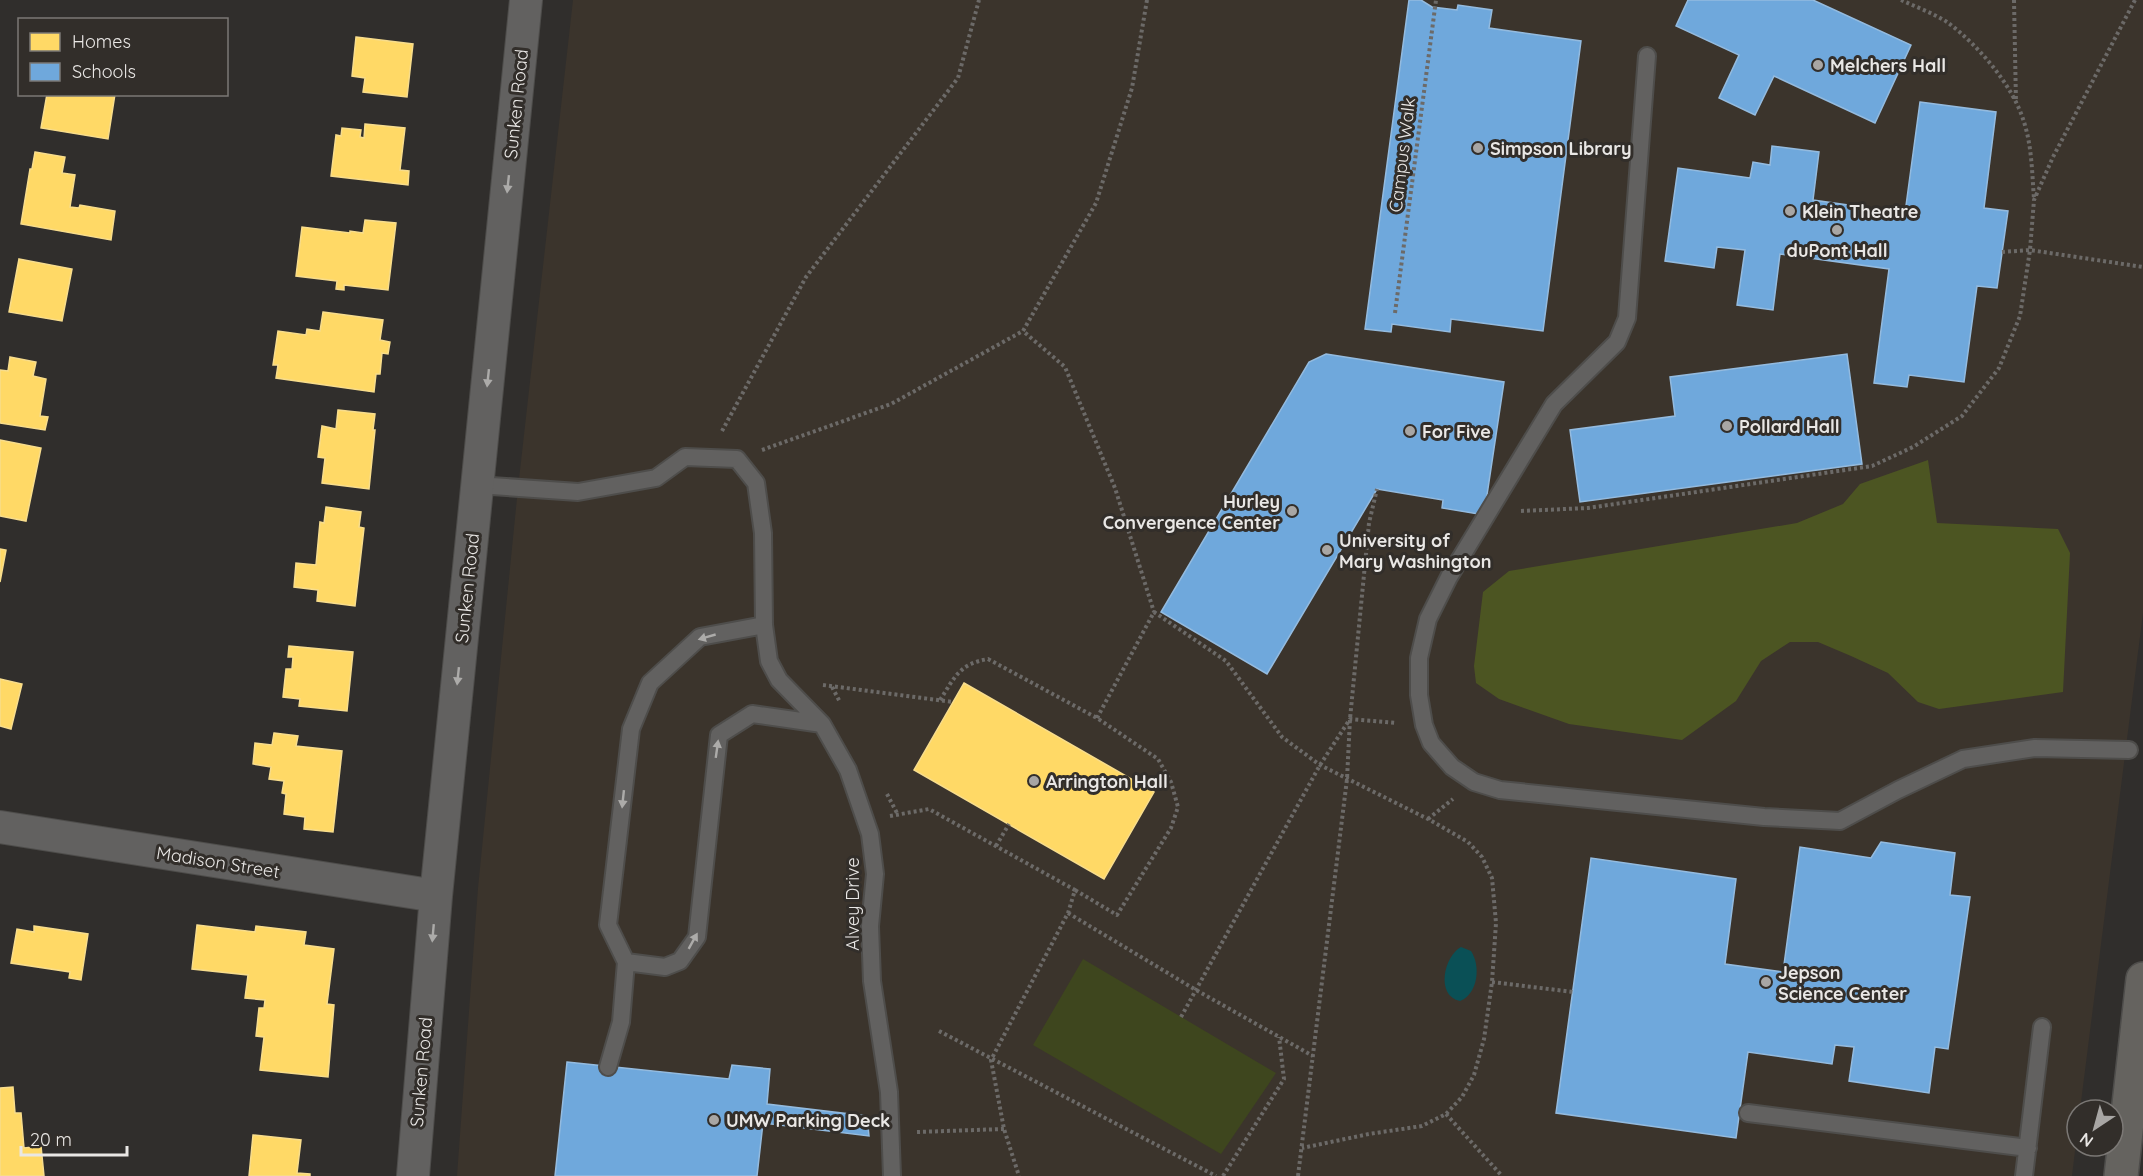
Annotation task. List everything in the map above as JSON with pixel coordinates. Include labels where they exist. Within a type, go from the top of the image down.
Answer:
[{"type":"street","name":"Sunken Road","points":[[413,1176],[436,896],[526,0]]},
{"type":"street","name":"Madison Street","points":[[0,827],[436,896]]},
{"type":"street","points":[[2121,1176],[2143,979]]},
{"type":"lane","points":[[1647,56],[1627,318],[1617,342],[1554,404],[1449,577],[1428,619],[1419,658],[1419,695],[1424,725],[1431,743],[1452,767],[1474,782],[1500,790],[1764,817],[1840,821],[1963,759],[2035,748],[2129,750]]},
{"type":"lane","points":[[477,484],[578,492],[656,478],[684,457],[737,459]]},
{"type":"lane","name":"Alvey Drive","points":[[737,459],[756,483],[763,533],[764,625],[769,661],[779,680],[822,724],[848,770],[870,834],[875,874],[870,926],[872,981],[890,1092],[892,1176]]},
{"type":"lane","points":[[608,1066],[621,1022],[626,962],[609,925],[631,729],[650,683],[700,638],[764,625]]},
{"type":"lane","points":[[626,962],[665,967],[680,961],[697,937],[718,735],[752,714],[822,724]]},
{"type":"lane","points":[[2024,1176],[2042,1027]]},
{"type":"lane","points":[[1748,1113],[2028,1148]]},
{"type":"path","points":[[979,0],[958,78],[806,277],[721,432],[737,459],[891,404],[1023,331],[1096,203],[1132,88],[1148,0]]},
{"type":"path","name":"Campus Walk","points":[[1395,313],[1436,0]]},
{"type":"path","points":[[1490,508],[1527,511],[1588,508],[1872,466],[1913,447],[1962,416],[1999,368],[2020,316],[2030,250],[2034,200],[2031,152],[2024,121],[2016,103],[1995,70],[1969,39],[1945,21],[1901,0]]},
{"type":"path","points":[[2014,0],[2016,103]]},
{"type":"path","points":[[2034,200],[2053,157],[2135,0]]},
{"type":"path","points":[[2002,252],[2030,250],[2143,267]]},
{"type":"path","points":[[1023,331],[1065,367],[1115,488],[1154,612],[1226,661],[1282,737],[1320,765],[1452,831],[1468,842],[1482,857],[1492,878],[1496,923],[1492,982],[1484,1039],[1474,1075],[1462,1097],[1446,1114],[1422,1126],[1302,1148]]},
{"type":"path","points":[[1298,1176],[1347,779],[1350,719],[1369,523],[1377,489]]},
{"type":"path","points":[[1097,718],[1154,612]]},
{"type":"path","points":[[866,820],[929,809],[1117,915],[1171,828],[1178,807],[1171,782],[1158,759],[1097,718],[988,659],[971,662],[955,676],[940,700]]},
{"type":"path","points":[[779,680],[953,702]]},
{"type":"path","points":[[1350,719],[1424,725]]},
{"type":"path","points":[[1181,1017],[1320,765],[1350,719]]},
{"type":"path","points":[[996,846],[1009,824]]},
{"type":"path","points":[[1019,1176],[1004,1129],[991,1060],[1068,913],[1075,890]]},
{"type":"path","points":[[1068,913],[1312,1056]]},
{"type":"path","points":[[1492,982],[1573,992]]},
{"type":"path","points":[[939,1031],[1216,1176]]},
{"type":"path","points":[[1223,1176],[1284,1079],[1279,1036]]},
{"type":"path","points":[[1446,1114],[1502,1176]]},
{"type":"path","points":[[891,1133],[1004,1129]]},
{"type":"shaded area","name":"University of Mary Washington","points":[[573,0],[2143,0],[2143,613],[2082,1098],[2065,1098],[2065,1158],[2074,1158],[2072,1176],[457,1176],[478,888],[518,488]]},
{"type":"green space","points":[[1928,460],[1937,523],[2058,529],[2070,553],[2063,692],[1939,709],[1918,702],[1888,673],[1851,656],[1818,642],[1790,642],[1761,661],[1736,701],[1682,740],[1569,724],[1499,699],[1476,683],[1474,666],[1483,592],[1509,571],[1797,523],[1843,504],[1860,484]]},
{"type":"green space","points":[[1083,959],[1276,1073],[1221,1154],[1033,1045]]},
{"type":"water","points":[[1461,947],[1471,951],[1477,972],[1471,992],[1460,1001],[1452,998],[1447,992],[1445,976],[1450,959]]},
{"type":"building: Homes","points":[[356,37],[413,44],[407,97],[363,92],[365,78],[352,76]]},
{"type":"building: Homes","points":[[47,96],[115,96],[108,139],[41,128]]},
{"type":"building: Homes","points":[[365,124],[405,128],[400,170],[409,171],[408,185],[331,176],[336,135],[341,136],[342,128],[361,130],[360,137],[364,138]]},
{"type":"building: Homes","points":[[35,152],[65,157],[62,173],[75,175],[70,207],[79,208],[80,205],[115,211],[111,240],[21,224]]},
{"type":"building: Homes","points":[[365,220],[396,223],[388,290],[344,285],[344,290],[336,289],[337,281],[296,276],[302,227],[363,233]]},
{"type":"building: Homes","points":[[19,259],[72,269],[62,321],[9,312]]},
{"type":"building: Homes","points":[[323,312],[383,320],[380,340],[390,342],[388,354],[382,353],[380,374],[376,374],[374,392],[276,378],[278,365],[273,365],[278,331],[306,335],[307,329],[320,331]]},
{"type":"building: Homes","points":[[10,357],[36,362],[33,376],[46,379],[40,416],[48,417],[45,430],[0,423],[0,370],[8,371]]},
{"type":"building: Homes","points":[[338,410],[375,414],[369,489],[322,483],[325,458],[318,457],[322,426],[336,429]]},
{"type":"building: Homes","points":[[0,440],[41,448],[26,521],[0,516]]},
{"type":"building: Homes","points":[[326,507],[361,512],[359,527],[364,528],[355,606],[317,601],[318,590],[294,587],[296,563],[316,565],[320,522],[324,523]]},
{"type":"building: Homes","points":[[0,549],[6,550],[0,582]]},
{"type":"building: Homes","points":[[289,646],[353,652],[347,711],[299,706],[300,699],[283,697],[286,669],[292,669],[293,657],[288,657]]},
{"type":"building: Homes","points":[[0,679],[22,684],[11,729],[0,726]]},
{"type":"building: Homes","name":"Arrington Hall","points":[[964,683],[1154,792],[1104,879],[914,770]]},
{"type":"building: Homes","points":[[274,733],[298,736],[296,746],[342,751],[333,832],[304,829],[305,817],[284,814],[286,794],[282,793],[284,781],[269,779],[271,767],[253,764],[255,743],[272,745]]},
{"type":"building: Homes","points":[[197,925],[255,932],[256,926],[306,932],[304,945],[334,949],[327,1004],[334,1005],[328,1077],[260,1070],[264,1037],[256,1036],[259,1008],[264,1008],[265,1000],[245,998],[248,975],[192,969]]},
{"type":"building: Homes","points":[[34,926],[88,934],[81,980],[69,978],[70,972],[11,963],[17,929],[34,932]]},
{"type":"building: Homes","points":[[13,1087],[15,1113],[21,1113],[24,1148],[41,1146],[44,1176],[0,1176],[0,1088]]},
{"type":"building: Homes","points":[[253,1135],[301,1140],[297,1173],[310,1174],[310,1176],[249,1176]]},
{"type":"building: Schools","name":"Simpson Library","points":[[1409,0],[1421,0],[1432,7],[1457,10],[1458,5],[1492,10],[1489,28],[1581,41],[1543,331],[1451,319],[1450,332],[1392,324],[1391,332],[1365,329]]},
{"type":"building: Schools","name":"Melchers Hall","points":[[1688,0],[1813,0],[1911,45],[1875,123],[1774,76],[1755,115],[1719,98],[1739,55],[1676,26]]},
{"type":"building: Schools","name":"duPont Hall","points":[[1920,102],[1996,112],[1984,208],[2008,211],[1997,288],[1977,286],[1964,382],[1909,375],[1907,387],[1874,383],[1889,269],[1780,254],[1773,310],[1737,305],[1745,250],[1717,247],[1714,268],[1665,261],[1678,168],[1750,178],[1753,162],[1770,165],[1772,146],[1819,152],[1813,200],[1905,213]]},
{"type":"building: Schools","name":"Hurley Convergence Center","points":[[1326,354],[1504,382],[1484,515],[1442,508],[1443,500],[1377,489],[1267,674],[1161,612],[1309,362]]},
{"type":"building: Schools","name":"Pollard Hall","points":[[1847,354],[1862,464],[1580,502],[1570,430],[1675,416],[1670,377]]},
{"type":"building: Schools","name":"Jepson Science Center","points":[[1881,842],[1955,853],[1950,895],[1970,897],[1948,1049],[1935,1047],[1929,1093],[1849,1081],[1854,1047],[1835,1045],[1832,1064],[1748,1052],[1736,1138],[1556,1113],[1591,858],[1736,879],[1725,964],[1783,972],[1800,847],[1871,858]]},
{"type":"building: Schools","name":"UMW Parking Deck","points":[[567,1062],[729,1079],[732,1065],[770,1069],[767,1104],[867,1116],[869,1136],[763,1123],[757,1176],[555,1176]]},
{"type":"place","name":"Melchers Hall","points":[[1818,65]]},
{"type":"place","name":"Simpson Library","points":[[1478,148]]},
{"type":"place","name":"Klein Theatre","points":[[1790,211]]},
{"type":"place","name":"duPont Hall","points":[[1837,230]]},
{"type":"place","name":"Pollard Hall","points":[[1727,426]]},
{"type":"place","name":"For Five","points":[[1410,431]]},
{"type":"place","name":"Hurley Convergence Center","points":[[1292,511]]},
{"type":"place","name":"University of Mary Washington","points":[[1327,550]]},
{"type":"place","name":"Arrington Hall","points":[[1034,781]]},
{"type":"place","name":"Jepson Science Center","points":[[1766,982]]},
{"type":"place","name":"UMW Parking Deck","points":[[714,1120]]}]
